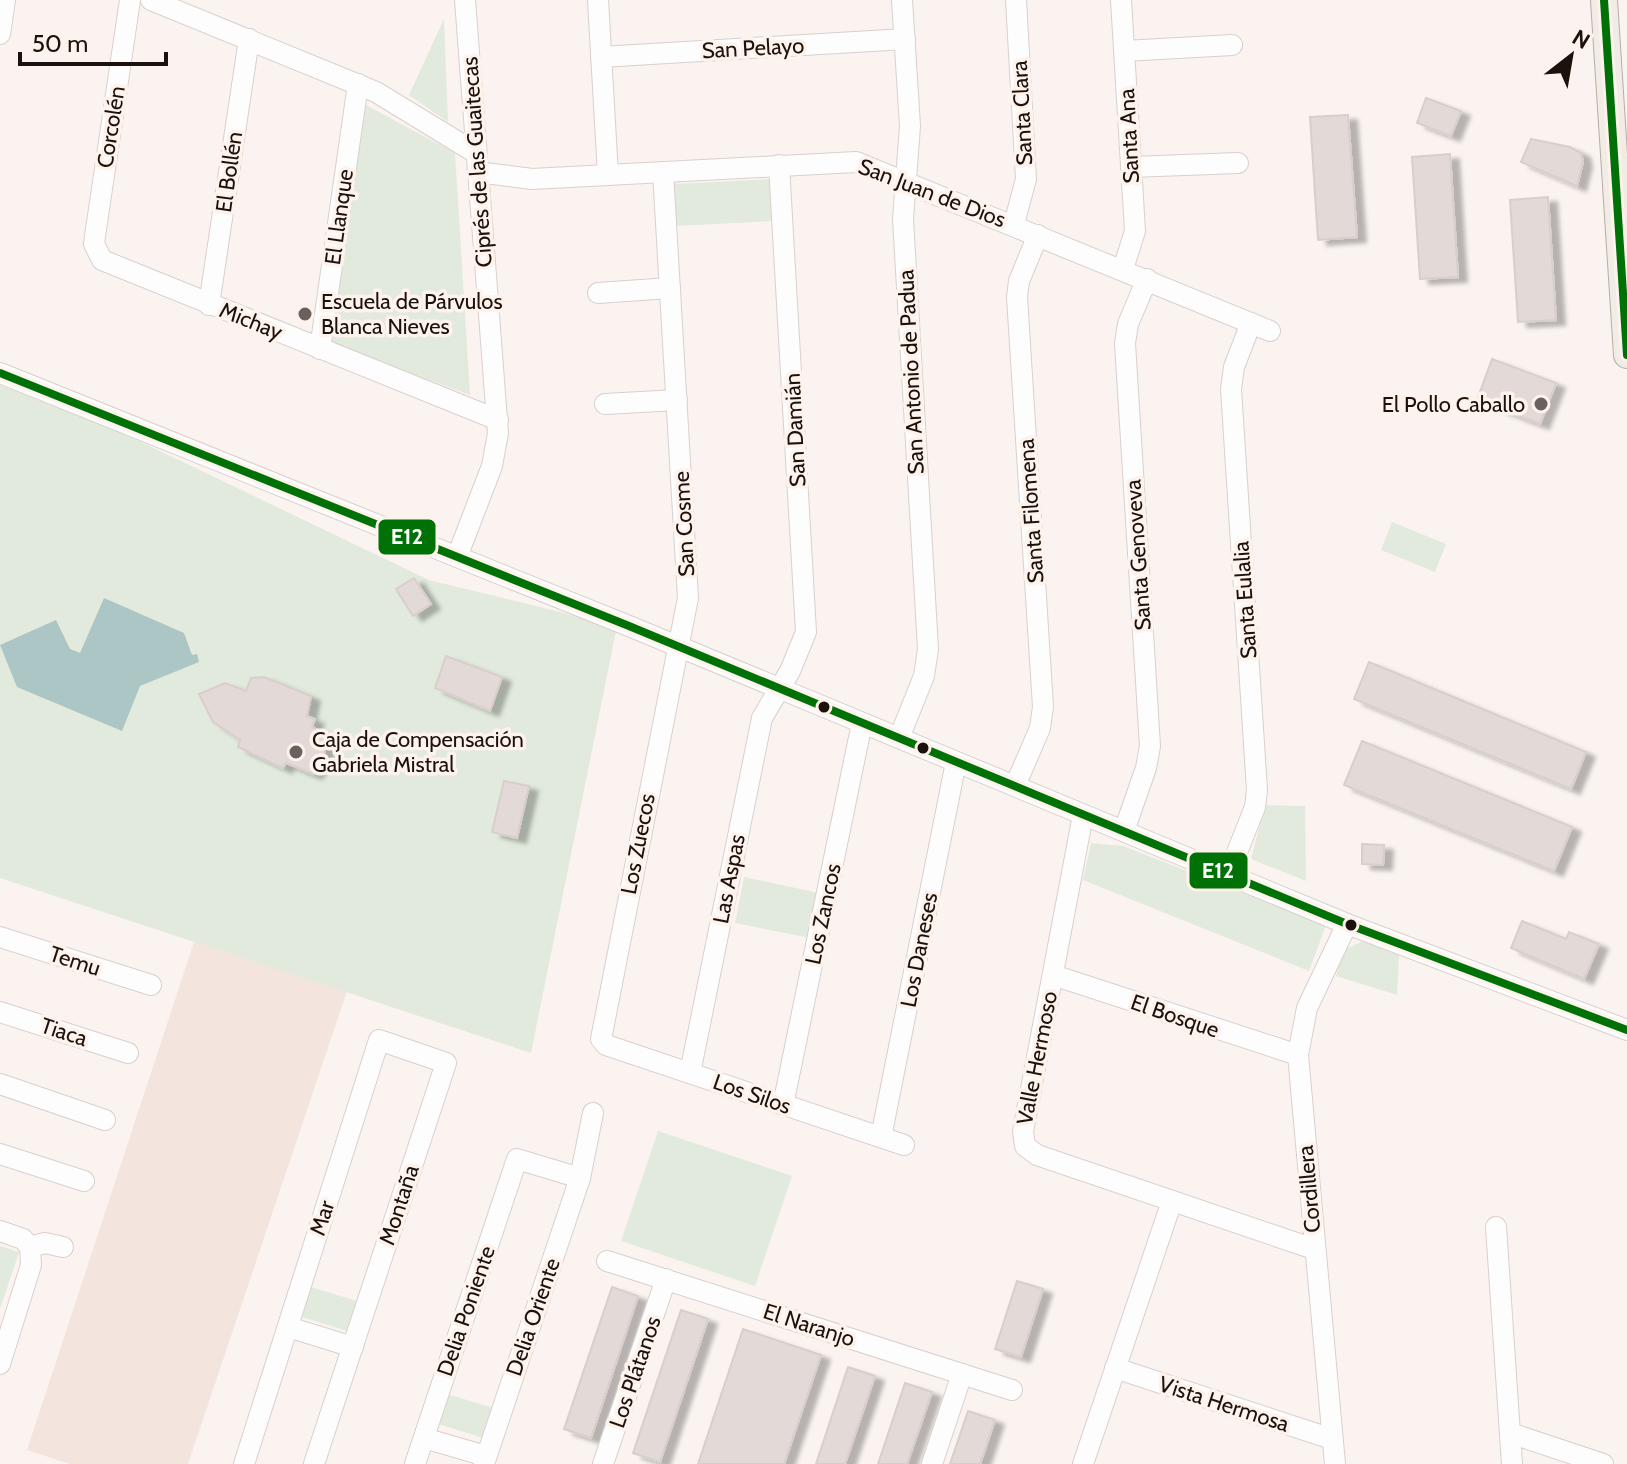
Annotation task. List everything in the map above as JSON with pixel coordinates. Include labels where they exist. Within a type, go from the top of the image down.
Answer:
[{"type":"main road","points":[[1604,0],[1627,355]]},
{"type":"street","name":"Corcolén","points":[[97,253],[95,236],[130,0]]},
{"type":"street","name":"San Juan de Dios","points":[[151,0],[358,84],[411,110],[477,162],[532,179],[848,161],[906,180],[1261,327]]},
{"type":"street","name":"Ciprés de las Guaitecas","points":[[457,557],[492,466],[498,420],[465,0]]},
{"type":"street","points":[[598,0],[608,175]]},
{"type":"street","name":"San Antonio de Padua","points":[[899,738],[924,676],[928,649],[903,233],[910,126],[902,0]]},
{"type":"street","name":"Santa Clara","points":[[1014,224],[1026,179],[1016,0]]},
{"type":"street","name":"Santa Ana","points":[[1121,0],[1135,231],[1123,269]]},
{"type":"street","points":[[0,34],[3,3]]},
{"type":"street","name":"El Bollén","points":[[209,305],[249,39]]},
{"type":"street","name":"San Pelayo","points":[[601,57],[905,39]]},
{"type":"street","points":[[1124,51],[1232,45]]},
{"type":"street","name":"El Llanque","points":[[320,349],[358,84]]},
{"type":"street","points":[[1131,167],[1238,163]]},
{"type":"street","name":"San Damián","points":[[779,165],[807,623],[801,648],[779,688]]},
{"type":"street","name":"San Cosme","points":[[663,172],[688,585],[676,646]]},
{"type":"street","name":"Santa Filomena","points":[[1015,786],[1040,728],[1043,707],[1017,297],[1019,281],[1038,235]]},
{"type":"street","name":"Michay","points":[[97,253],[109,265],[498,420]]},
{"type":"street","name":"Santa Genoveva","points":[[1124,831],[1150,754],[1125,343],[1128,324],[1147,279]]},
{"type":"street","points":[[598,293],[670,288]]},
{"type":"street","name":"Santa Eulalia","points":[[1228,875],[1255,807],[1257,790],[1231,389],[1234,367],[1261,327]]},
{"type":"street","points":[[0,373],[779,688],[1347,924],[1627,1030]]},
{"type":"street","points":[[605,404],[677,400]]},
{"type":"street","name":"Los Zuecos","points":[[602,1041],[676,646]]},
{"type":"street","name":"Las Aspas","points":[[690,1073],[762,718],[779,688]]},
{"type":"street","name":"Los Zancos","points":[[783,1105],[862,723]]},
{"type":"street","name":"Los Daneses","points":[[881,1137],[956,762]]},
{"type":"street","name":"Valle Hermoso","points":[[1083,815],[1023,1131],[1025,1146],[1037,1155],[1314,1249]]},
{"type":"street","name":"Cordillera","points":[[1335,1464],[1298,1055],[1307,1008],[1347,924]]},
{"type":"street","name":"Temu","points":[[2,943],[151,985]]},
{"type":"street","name":"El Bosque","points":[[1053,975],[1298,1055]]},
{"type":"street","name":"Tiaca","points":[[0,1012],[128,1053]]},
{"type":"street","name":"Mar","points":[[244,1464],[379,1040],[446,1063]]},
{"type":"street","name":"Los Silos","points":[[602,1041],[904,1145]]},
{"type":"street","name":"Montaña","points":[[314,1464],[446,1063]]},
{"type":"street","points":[[0,1084],[105,1120]]},
{"type":"street","name":"Delia Oriente","points":[[424,1438],[485,1460],[580,1178],[593,1113]]},
{"type":"street","points":[[0,1154],[84,1181]]},
{"type":"street","name":"Delia Poniente","points":[[415,1464],[517,1159],[580,1178]]},
{"type":"street","points":[[1083,1464],[1172,1201]]},
{"type":"street","points":[[1496,1227],[1512,1464]]},
{"type":"street","points":[[0,1231],[23,1239],[30,1247],[31,1265],[0,1364]]},
{"type":"street","points":[[30,1247],[45,1243],[63,1247]]},
{"type":"street","name":"El Naranjo","points":[[607,1261],[1012,1390]]},
{"type":"street","name":"Los Plátanos","points":[[603,1464],[666,1279]]},
{"type":"street","points":[[288,1327],[353,1347]]},
{"type":"street","name":"Vista Hermosa","points":[[1115,1368],[1332,1439]]},
{"type":"street","points":[[932,1464],[962,1374]]},
{"type":"street","points":[[1510,1433],[1603,1464]]},
{"type":"shaded area","points":[[444,19],[448,122],[409,95]]},
{"type":"shaded area","points":[[364,104],[455,153],[470,395],[329,343]]},
{"type":"shaded area","points":[[772,179],[774,221],[676,226],[673,184]]},
{"type":"shaded area","name":"Caja de Compensación Gabriela Mistral","points":[[0,385],[116,430],[429,580],[617,626],[531,1053],[0,878]]},
{"type":"shaded area","points":[[1392,522],[1446,544],[1435,572],[1381,550]]},
{"type":"shaded area","points":[[1265,805],[1305,806],[1306,881],[1251,859]]},
{"type":"shaded area","points":[[1091,843],[1123,846],[1326,925],[1309,971],[1083,880]]},
{"type":"shaded area","points":[[744,877],[819,893],[810,938],[735,923]]},
{"type":"shaded area","points":[[1363,941],[1399,955],[1397,995],[1336,976],[1344,950]]},
{"type":"shaded area","points":[[194,942],[347,991],[188,1464],[70,1464],[27,1450]]},
{"type":"shaded area","points":[[658,1131],[792,1176],[755,1286],[621,1241]]},
{"type":"shaded area","points":[[0,1246],[19,1252],[0,1309]]},
{"type":"shaded area","points":[[311,1287],[357,1301],[347,1331],[302,1317]]},
{"type":"shaded area","points":[[447,1394],[493,1408],[484,1438],[438,1424]]},
{"type":"water","points":[[104,598],[184,633],[192,655],[197,654],[199,662],[140,686],[122,731],[17,687],[0,645],[56,620],[70,649],[80,653]]},
{"type":"building","points":[[1426,98],[1461,111],[1451,136],[1417,123]]},
{"type":"building","points":[[1348,115],[1357,237],[1318,240],[1310,117]]},
{"type":"building","points":[[1531,139],[1570,147],[1581,153],[1583,162],[1577,186],[1521,162]]},
{"type":"building","points":[[1450,154],[1458,277],[1420,279],[1412,157]]},
{"type":"building","points":[[1548,197],[1556,320],[1518,322],[1510,200]]},
{"type":"building","points":[[1492,359],[1556,383],[1540,424],[1477,400]]},
{"type":"building","points":[[414,578],[431,604],[413,616],[396,589]]},
{"type":"building","points":[[446,656],[502,677],[490,711],[435,688]]},
{"type":"building","points":[[1369,662],[1586,752],[1571,789],[1354,699]]},
{"type":"building","points":[[264,677],[311,696],[307,716],[315,719],[312,727],[328,735],[323,759],[313,774],[286,763],[283,768],[238,747],[240,740],[213,722],[199,694],[225,683],[246,691],[251,678]]},
{"type":"building","points":[[1362,741],[1572,827],[1554,871],[1344,785]]},
{"type":"building","points":[[504,781],[529,786],[517,838],[492,832]]},
{"type":"building","points":[[1362,844],[1384,845],[1383,865],[1362,864]]},
{"type":"building","points":[[1522,921],[1566,939],[1569,932],[1599,944],[1584,979],[1511,948]]},
{"type":"building","points":[[1017,1281],[1043,1289],[1021,1357],[995,1349]]},
{"type":"building","points":[[612,1287],[638,1296],[591,1438],[564,1429]]},
{"type":"building","points":[[681,1310],[708,1319],[660,1462],[633,1453]]},
{"type":"building","points":[[743,1329],[821,1355],[784,1464],[698,1464]]},
{"type":"building","points":[[848,1367],[875,1376],[845,1464],[816,1464]]},
{"type":"building","points":[[905,1383],[932,1392],[907,1464],[878,1464]]},
{"type":"building","points":[[968,1411],[995,1420],[980,1464],[950,1464]]},
{"type":"transit line","name":"E12","points":[[1604,0],[1627,355]]},
{"type":"transit line","name":"E12","points":[[0,373],[629,626],[1347,924],[1627,1030]]},
{"type":"place","name":"Escuela de Párvulos Blanca Nieves","points":[[305,314]]},
{"type":"place","name":"El Pollo Caballo","points":[[1541,404]]},
{"type":"place","name":"Caja de Compensación Gabriela Mistral","points":[[296,752]]}]
